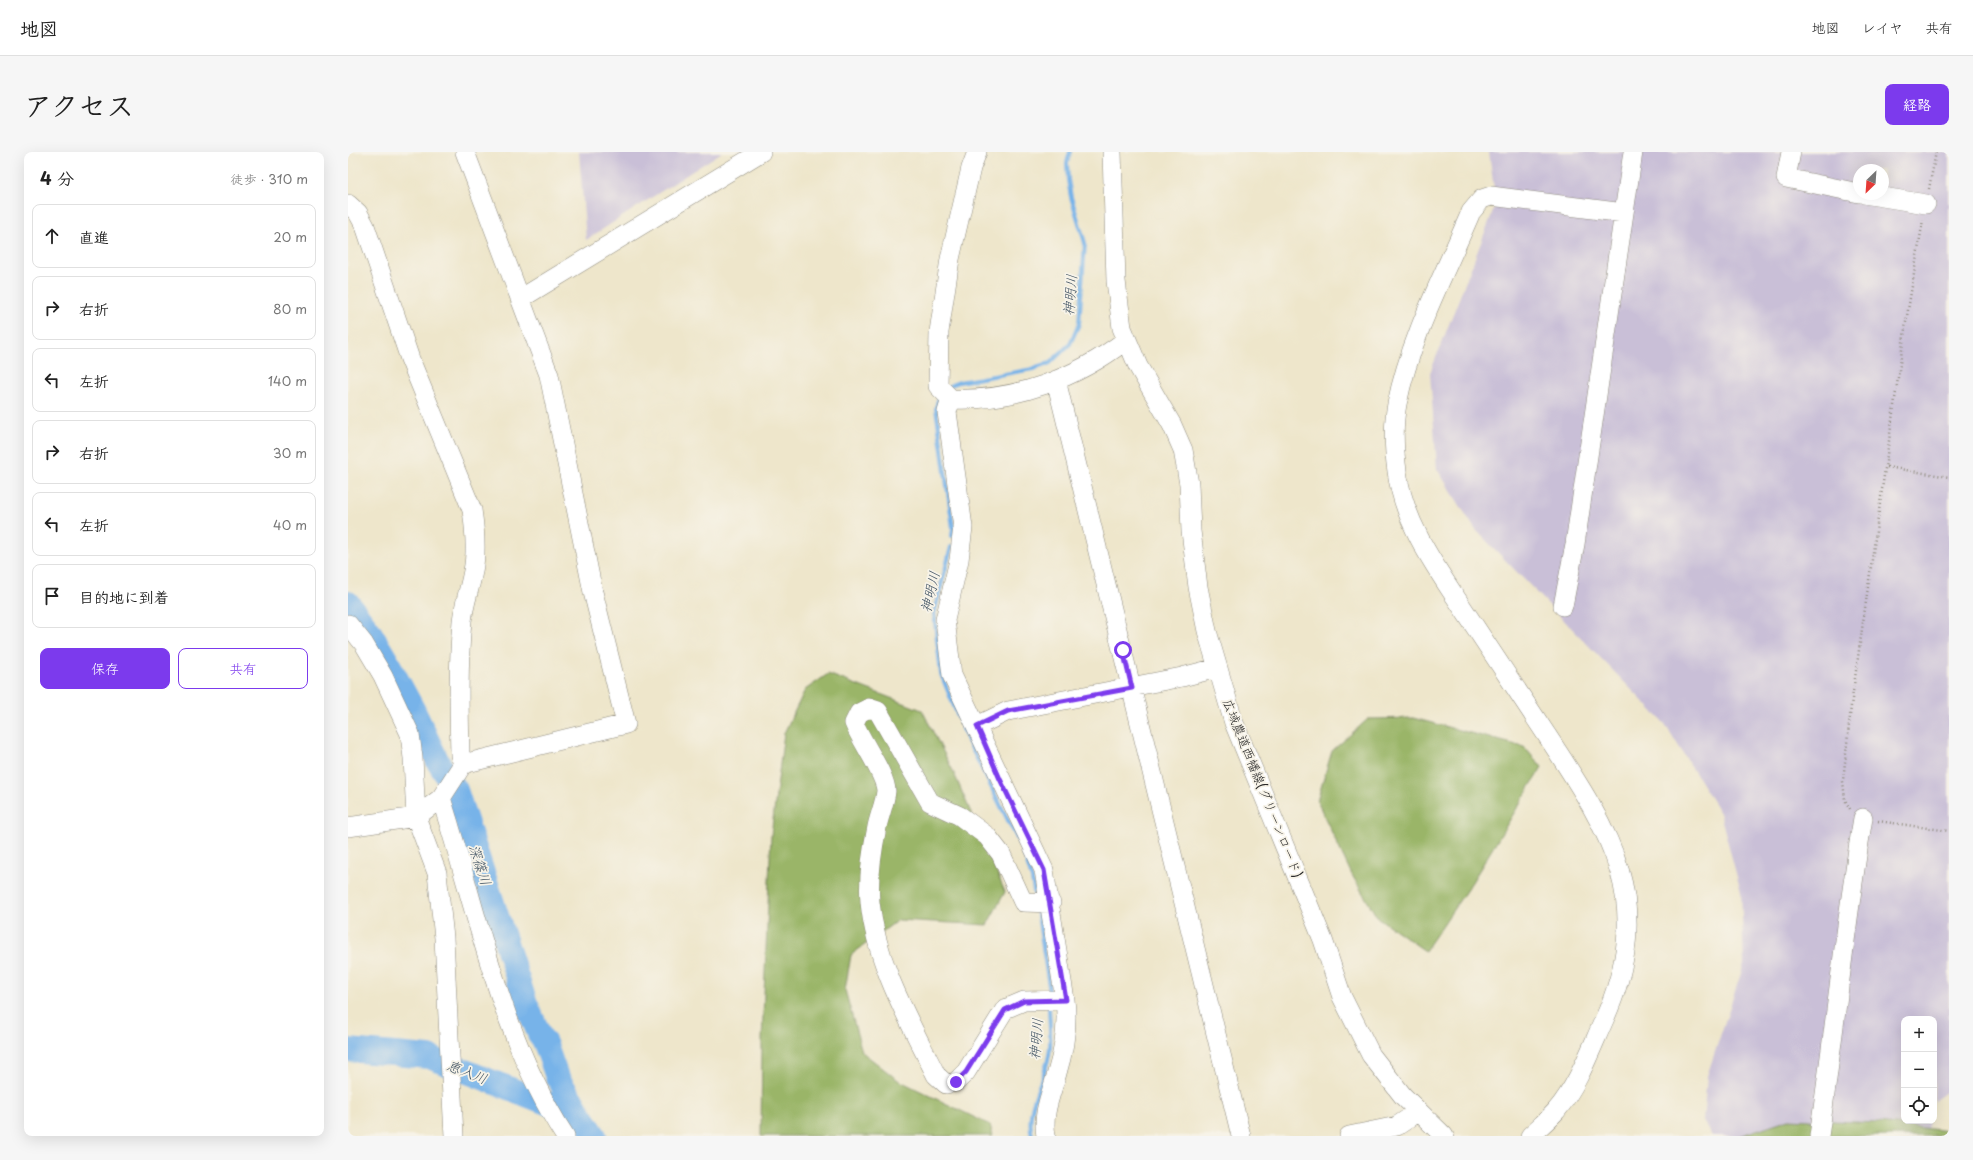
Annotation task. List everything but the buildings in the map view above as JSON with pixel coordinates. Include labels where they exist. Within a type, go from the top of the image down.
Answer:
[{"type":"street","points":[[348,828],[416,817],[441,798],[463,764],[626,724],[593,592],[549,375],[465,152]]},
{"type":"street","points":[[520,299],[761,152]]},
{"type":"street","points":[[977,152],[971,168],[950,259],[939,332],[944,393],[963,527],[959,560],[944,620],[952,674],[1044,870],[1043,903],[1056,1000],[1067,1018],[1058,1071],[1045,1112],[1046,1136]]},
{"type":"street","name":"広域農道西幡線(グリーンロード)","points":[[1112,152],[1116,281],[1122,328],[1126,340],[1144,377],[1172,426],[1182,450],[1189,484],[1191,531],[1198,587],[1207,631],[1234,723],[1323,940],[1342,998],[1371,1055],[1403,1096],[1444,1136]]},
{"type":"street","points":[[1563,606],[1575,544],[1633,152]]},
{"type":"street","points":[[1791,152],[1786,178],[1853,192]]},
{"type":"street","points":[[1530,1136],[1556,1112],[1578,1078],[1614,999],[1625,960],[1628,929],[1625,891],[1618,861],[1606,831],[1573,775],[1432,562],[1406,509],[1397,474],[1395,443],[1397,406],[1413,349],[1471,212],[1482,199],[1491,196],[1624,213]]},
{"type":"street","points":[[1889,198],[1926,204]]},
{"type":"street","points":[[348,204],[358,213],[365,226],[410,359],[472,510],[475,525],[475,555],[473,571],[465,600],[460,646],[460,755],[463,764]]},
{"type":"street","points":[[944,393],[989,399],[1056,380],[1103,358],[1126,340]]},
{"type":"street","points":[[1056,380],[1241,1136]]},
{"type":"street","points":[[348,624],[364,644],[383,676],[410,734],[413,758],[416,817],[437,873],[444,938],[454,1136]]},
{"type":"street","points":[[977,726],[1008,711],[1132,688],[1217,668]]},
{"type":"street","points":[[1043,903],[1023,902],[1001,854],[987,836],[960,816],[930,802],[878,711],[869,708],[859,713],[854,723],[882,777],[886,791],[876,828],[871,868],[870,902],[876,933],[892,984],[936,1075],[946,1084],[956,1082],[966,1072],[1005,1010],[1024,1001],[1056,1000]]},
{"type":"street","points":[[441,798],[459,854],[480,930],[518,1044],[546,1107],[565,1136]]},
{"type":"street","points":[[1819,1136],[1833,1047],[1839,981],[1863,818]]},
{"type":"street","points":[[1349,1136],[1397,1126],[1418,1112]]},
{"type":"path","points":[[1936,152],[1906,322],[1887,467],[1851,706],[1842,781],[1845,800],[1849,808],[1863,818],[1949,831]]},
{"type":"path","points":[[1887,467],[1949,476]]},
{"type":"shaded area","points":[[579,152],[722,152],[586,240]]},
{"type":"shaded area","points":[[1489,152],[1949,152],[1949,1090],[1937,1099],[1937,1016],[1901,1016],[1901,1124],[1928,1124],[1925,1136],[1712,1136],[1703,1121],[1707,1076],[1744,964],[1741,892],[1720,813],[1665,724],[1475,529],[1437,469],[1430,373],[1496,204]]},
{"type":"green space","points":[[828,674],[922,710],[953,771],[1005,892],[987,925],[898,920],[851,955],[845,990],[862,1052],[898,1080],[990,1125],[993,1136],[761,1136],[762,1040],[771,835],[784,733],[805,690]]},
{"type":"green space","points":[[1413,718],[1524,747],[1542,767],[1472,882],[1425,951],[1377,917],[1352,875],[1317,801],[1332,751],[1368,719]]},
{"type":"green space","points":[[1789,1119],[1878,1123],[1949,1131],[1949,1136],[1739,1136]]},
{"type":"waterway","name":"神明川","points":[[947,389],[951,385],[959,382],[1033,369],[1050,363],[1070,344],[1079,324],[1085,243],[1071,197],[1068,180],[1067,163],[1070,152]]},
{"type":"waterway","name":"神明川","points":[[942,396],[938,400],[936,408],[953,528],[952,536]]},
{"type":"waterway","name":"神明川","points":[[951,547],[934,613],[941,674],[968,741],[1023,850],[1032,879],[1035,897]]},
{"type":"waterway","name":"深篠川","points":[[348,603],[368,629],[386,659],[414,711],[438,762],[456,790],[525,1001],[540,1036],[545,1043],[557,1077],[595,1136]]},
{"type":"waterway","name":"神明川","points":[[1037,908],[1049,986],[1049,996]]},
{"type":"waterway","name":"神明川","points":[[1032,1136],[1031,1115],[1033,1105],[1047,1065],[1050,1049],[1049,1005]]},
{"type":"waterway","name":"恵入川","points":[[348,1050],[429,1057],[562,1109]]},
{"type":"route","points":[[956,1082],[966,1072],[1005,1010],[1024,1001],[1066,1000],[1051,903],[1044,870],[1030,837],[1000,779],[977,726],[1008,711],[1132,688],[1123,650]]}]
